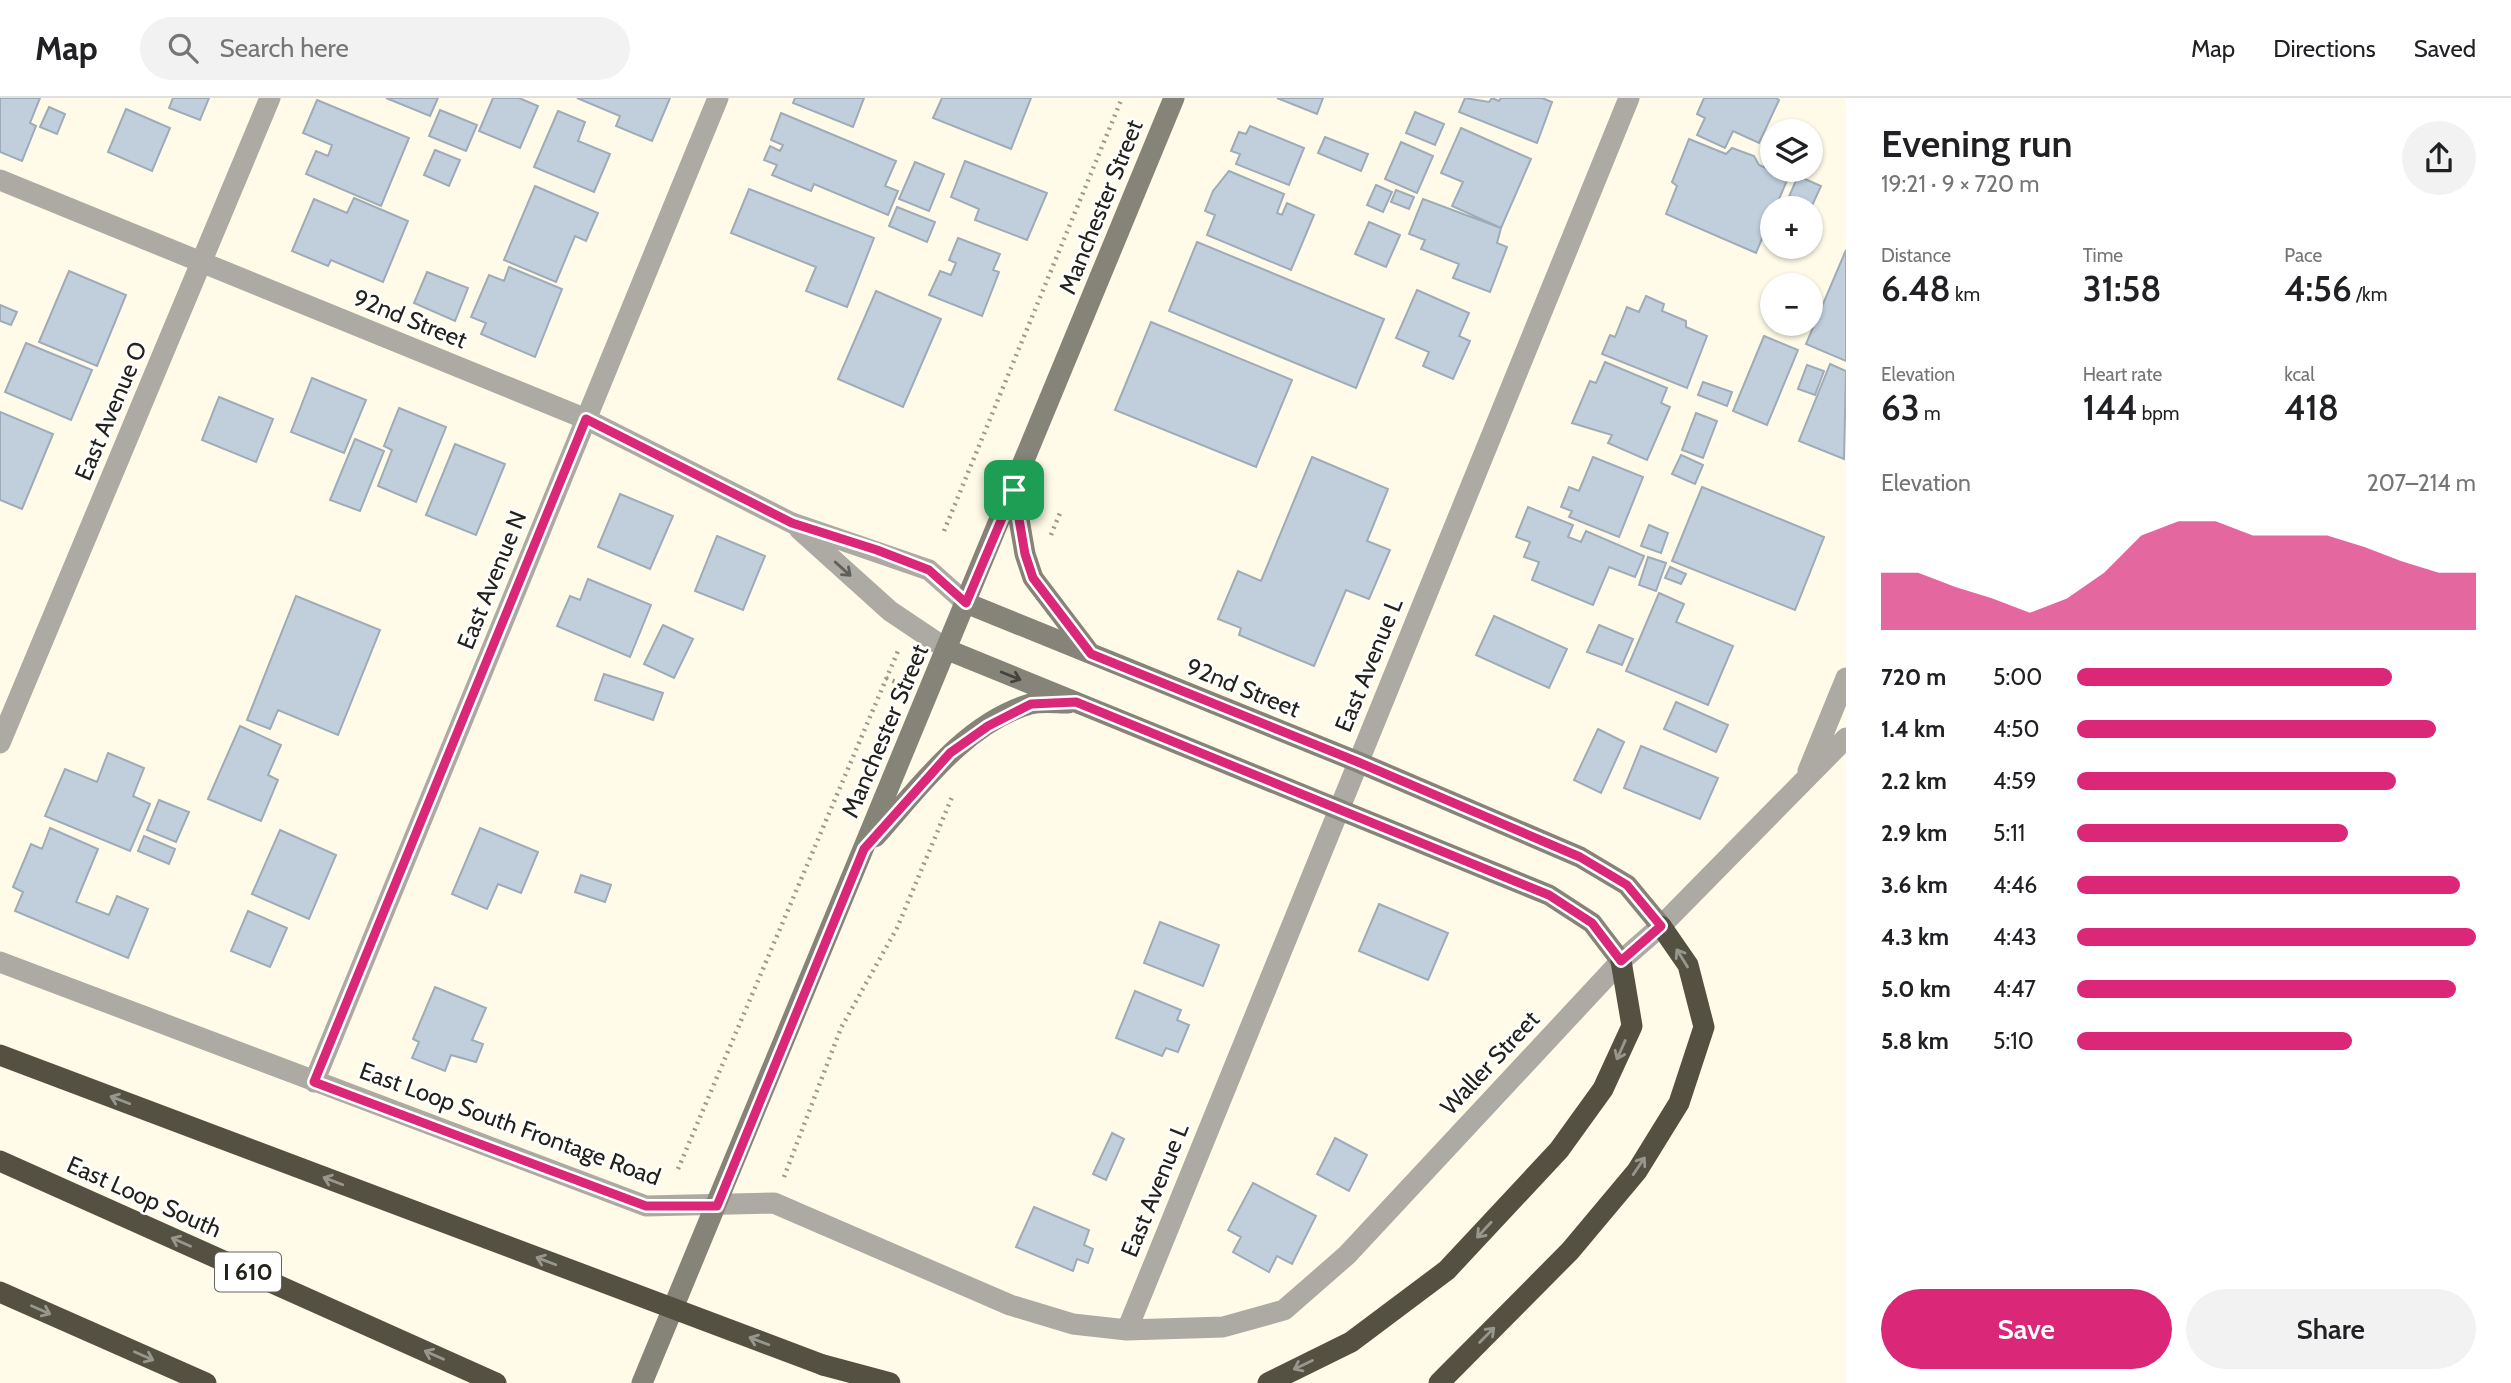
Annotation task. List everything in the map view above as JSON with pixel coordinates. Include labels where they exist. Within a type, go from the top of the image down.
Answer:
[{"type":"highway","points":[[1439,1383],[1570,1251],[1637,1171],[1679,1103],[1704,1027],[1688,965],[1661,926]]},
{"type":"highway","points":[[1268,1383],[1351,1342],[1447,1270],[1559,1150],[1603,1089],[1632,1026],[1621,961]]},
{"type":"highway","points":[[0,1055],[823,1365],[890,1383]]},
{"type":"highway","name":"East Loop South","points":[[0,1161],[496,1383]]},
{"type":"highway","points":[[0,1292],[206,1383]]},
{"type":"main road","name":"Manchester Street","points":[[642,1383],[948,650],[1174,98]]},
{"type":"main road","points":[[1014,490],[1025,554],[1033,578],[1091,654]]},
{"type":"main road","name":"92nd Street","points":[[966,603],[1358,762],[1580,857],[1627,885],[1661,926]]},
{"type":"main road","name":"92nd Street","points":[[948,650],[1549,895],[1592,923],[1621,961]]},
{"type":"main road","points":[[864,849],[950,753],[988,726],[1031,704],[1076,702]]},
{"type":"street","name":"East Avenue O","points":[[0,743],[270,98]]},
{"type":"street","name":"East Avenue N","points":[[314,1082],[718,98]]},
{"type":"street","name":"East Avenue L","points":[[1127,1330],[1629,98]]},
{"type":"street","name":"92nd Street","points":[[0,180],[586,419],[792,523],[929,570],[966,603]]},
{"type":"street","name":"92nd Street","points":[[792,523],[890,611],[948,650]]},
{"type":"street","points":[[1805,779],[1846,678]]},
{"type":"street","name":"Waller Street","points":[[1127,1330],[1223,1327],[1284,1310],[1347,1255],[1621,961],[1661,926],[1846,738]]},
{"type":"street","name":"East Loop South Frontage Road","points":[[0,962],[646,1206],[774,1203],[1010,1305],[1073,1324],[1127,1330]]},
{"type":"path","points":[[944,531],[1122,98]]},
{"type":"path","points":[[1050,537],[1060,513]]},
{"type":"path","points":[[678,1169],[900,646]]},
{"type":"path","points":[[887,678],[896,682]]},
{"type":"path","points":[[784,1177],[842,1028],[897,928],[955,792]]},
{"type":"building","points":[[0,98],[40,98],[30,123],[36,126],[22,161],[0,152]]},
{"type":"building","points":[[173,98],[209,98],[200,120],[169,108]]},
{"type":"building","points":[[386,98],[438,98],[430,116]]},
{"type":"building","points":[[493,98],[519,98],[538,106],[520,148],[479,131]]},
{"type":"building","points":[[577,98],[670,98],[652,141],[616,126],[620,116]]},
{"type":"building","points":[[795,98],[864,98],[853,127],[793,103]]},
{"type":"building","points":[[942,98],[1031,98],[1011,149],[933,118]]},
{"type":"building","points":[[1277,98],[1323,98],[1317,114]]},
{"type":"building","points":[[1465,98],[1489,102],[1492,98],[1499,101],[1501,98],[1542,98],[1552,102],[1537,143],[1459,112]]},
{"type":"building","points":[[1704,98],[1779,100],[1770,119],[1760,119],[1759,143],[1733,131],[1725,148],[1697,135],[1705,118],[1697,114]]},
{"type":"building","points":[[317,100],[409,138],[381,206],[306,174],[316,151],[328,156],[332,145],[303,133]]},
{"type":"building","points":[[49,107],[65,114],[57,134],[40,127]]},
{"type":"building","points":[[126,109],[170,128],[152,171],[108,152]]},
{"type":"building","points":[[440,110],[477,125],[466,151],[429,136]]},
{"type":"building","points":[[558,111],[585,122],[578,141],[610,154],[594,192],[534,167]]},
{"type":"building","points":[[1415,112],[1444,124],[1435,145],[1406,133]]},
{"type":"building","points":[[781,113],[896,161],[885,186],[898,191],[888,215],[814,184],[811,191],[772,175],[777,165],[764,160],[770,146],[780,151],[783,145],[771,140]]},
{"type":"building","points":[[1250,126],[1304,148],[1289,185],[1236,164],[1240,154],[1231,151],[1239,132],[1246,134]]},
{"type":"building","points":[[1461,128],[1531,159],[1501,228],[1452,206],[1463,182],[1441,173]]},
{"type":"building","points":[[1325,137],[1368,154],[1361,171],[1318,153]]},
{"type":"building","points":[[1689,139],[1726,154],[1732,148],[1754,156],[1760,165],[1760,182],[1786,182],[1780,196],[1760,196],[1760,244],[1756,253],[1666,214],[1677,186],[1672,182]]},
{"type":"building","points":[[1401,142],[1433,156],[1417,193],[1385,179]]},
{"type":"building","points":[[435,150],[460,160],[449,186],[424,175]]},
{"type":"building","points":[[965,161],[1047,193],[1027,240],[975,220],[979,209],[951,197]]},
{"type":"building","points":[[915,162],[944,174],[929,211],[899,199]]},
{"type":"building","points":[[1229,171],[1284,194],[1277,213],[1282,215],[1287,203],[1314,215],[1291,270],[1207,235],[1215,215],[1205,211],[1213,191]]},
{"type":"building","points":[[1795,182],[1812,182],[1821,186],[1816,196],[1789,196]]},
{"type":"building","points":[[1376,185],[1392,192],[1383,212],[1367,205]]},
{"type":"building","points":[[535,186],[598,213],[586,241],[575,236],[556,282],[504,260]]},
{"type":"building","points":[[749,189],[874,238],[847,307],[806,291],[816,267],[731,233]]},
{"type":"building","points":[[1396,190],[1414,197],[1409,209],[1391,202]]},
{"type":"building","points":[[354,198],[408,221],[383,282],[331,260],[328,266],[292,251],[314,199],[347,213]]},
{"type":"building","points":[[1423,199],[1501,228],[1497,243],[1507,247],[1490,292],[1453,278],[1459,264],[1421,249],[1425,240],[1409,234]]},
{"type":"building","points":[[897,207],[935,222],[927,242],[889,226]]},
{"type":"building","points":[[1369,222],[1400,235],[1386,267],[1355,254]]},
{"type":"building","points":[[958,238],[1000,254],[993,270],[999,272],[982,316],[929,295],[940,271],[951,275],[956,263],[949,260]]},
{"type":"building","points":[[1197,242],[1384,319],[1356,388],[1169,311]]},
{"type":"building","points":[[1846,250],[1846,361],[1806,344],[1809,336],[1823,336],[1823,304]]},
{"type":"building","points":[[509,267],[562,289],[535,357],[481,334],[486,323],[471,317],[489,275],[504,281]]},
{"type":"building","points":[[69,271],[126,295],[97,366],[39,342]]},
{"type":"building","points":[[427,272],[468,288],[455,321],[414,303]]},
{"type":"building","points":[[1417,290],[1469,313],[1459,336],[1470,341],[1453,379],[1423,366],[1429,352],[1396,338]]},
{"type":"building","points":[[876,291],[941,319],[903,407],[838,379]]},
{"type":"building","points":[[1646,296],[1664,304],[1662,311],[1686,321],[1686,327],[1707,336],[1687,388],[1602,354],[1610,335],[1615,337],[1627,307],[1639,312]]},
{"type":"building","points":[[0,305],[17,312],[11,325],[0,321]]},
{"type":"building","points":[[1151,322],[1292,380],[1256,467],[1115,410]]},
{"type":"building","points":[[1764,336],[1798,350],[1767,425],[1733,411]]},
{"type":"building","points":[[26,343],[92,370],[71,420],[5,392]]},
{"type":"building","points":[[1605,362],[1667,388],[1661,403],[1670,407],[1647,460],[1608,443],[1612,435],[1572,423],[1590,381],[1596,383]]},
{"type":"building","points":[[1830,364],[1846,371],[1844,459],[1799,441]]},
{"type":"building","points":[[1807,365],[1824,371],[1815,395],[1798,389]]},
{"type":"building","points":[[312,378],[366,400],[344,453],[291,432]]},
{"type":"building","points":[[1703,382],[1732,392],[1727,406],[1698,395]]},
{"type":"building","points":[[219,397],[273,419],[256,462],[202,440]]},
{"type":"building","points":[[399,408],[446,427],[416,502],[378,486],[392,450],[384,446]]},
{"type":"building","points":[[0,412],[53,434],[22,509],[0,500]]},
{"type":"building","points":[[1696,413],[1717,421],[1703,458],[1682,450]]},
{"type":"building","points":[[355,439],[384,451],[360,511],[330,500]]},
{"type":"building","points":[[455,444],[505,464],[476,535],[426,515]]},
{"type":"building","points":[[1681,455],[1703,465],[1695,484],[1672,474]]},
{"type":"building","points":[[1312,457],[1388,489],[1367,541],[1390,550],[1369,599],[1346,590],[1314,666],[1239,635],[1241,628],[1218,619],[1238,571],[1261,581]]},
{"type":"building","points":[[1593,457],[1643,477],[1619,537],[1569,517],[1572,511],[1561,507],[1569,487],[1579,491]]},
{"type":"building","points":[[1702,487],[1824,537],[1795,610],[1672,561]]},
{"type":"building","points":[[620,494],[673,516],[650,569],[598,547]]},
{"type":"building","points":[[1528,507],[1573,525],[1568,537],[1581,542],[1586,531],[1644,556],[1635,577],[1609,567],[1593,605],[1532,580],[1539,562],[1524,557],[1530,542],[1516,537]]},
{"type":"building","points":[[1649,525],[1668,533],[1661,553],[1641,546]]},
{"type":"building","points":[[717,536],[765,556],[743,610],[695,591]]},
{"type":"building","points":[[1648,557],[1666,563],[1656,591],[1639,585]]},
{"type":"building","points":[[1670,567],[1686,574],[1681,584],[1665,578]]},
{"type":"building","points":[[588,579],[651,605],[630,657],[557,626],[570,596],[580,600]]},
{"type":"building","points":[[1659,593],[1684,604],[1676,622],[1733,646],[1708,705],[1626,671]]},
{"type":"building","points":[[296,596],[380,630],[338,735],[278,710],[270,729],[247,720]]},
{"type":"building","points":[[1494,616],[1567,649],[1549,688],[1476,655]]},
{"type":"building","points":[[663,625],[693,639],[674,678],[644,664]]},
{"type":"building","points":[[1599,625],[1633,639],[1622,665],[1587,652]]},
{"type":"building","points":[[604,674],[663,693],[653,720],[595,700]]},
{"type":"building","points":[[1676,702],[1728,725],[1716,752],[1664,729]]},
{"type":"building","points":[[240,726],[281,745],[268,775],[278,780],[261,821],[208,799]]},
{"type":"building","points":[[1598,729],[1624,742],[1601,793],[1574,780]]},
{"type":"building","points":[[1641,746],[1718,778],[1700,819],[1624,788]]},
{"type":"building","points":[[108,753],[144,768],[133,796],[150,804],[130,851],[45,816],[65,769],[97,782]]},
{"type":"building","points":[[159,800],[189,812],[176,842],[147,830]]},
{"type":"building","points":[[50,828],[98,849],[76,902],[109,915],[117,896],[148,909],[128,958],[15,911],[23,892],[13,887],[31,844],[42,849]]},
{"type":"building","points":[[480,828],[538,852],[521,893],[498,884],[487,909],[452,894]]},
{"type":"building","points":[[280,830],[336,855],[309,919],[252,894]]},
{"type":"building","points":[[144,836],[175,849],[169,864],[138,851]]},
{"type":"building","points":[[581,875],[611,885],[605,902],[575,892]]},
{"type":"building","points":[[1379,904],[1448,933],[1428,980],[1359,951]]},
{"type":"building","points":[[248,911],[287,928],[270,967],[231,951]]},
{"type":"building","points":[[1160,922],[1219,945],[1203,986],[1144,963]]},
{"type":"building","points":[[435,987],[486,1008],[472,1040],[483,1044],[476,1062],[451,1055],[445,1071],[412,1058],[419,1042],[413,1039]]},
{"type":"building","points":[[1135,991],[1181,1010],[1177,1020],[1189,1025],[1178,1052],[1166,1048],[1162,1056],[1116,1038]]},
{"type":"building","points":[[1112,1133],[1124,1139],[1106,1180],[1093,1174]]},
{"type":"building","points":[[1335,1138],[1367,1155],[1349,1191],[1317,1174]]},
{"type":"building","points":[[1253,1183],[1316,1216],[1292,1264],[1277,1256],[1269,1272],[1233,1252],[1241,1237],[1228,1230]]},
{"type":"building","points":[[1034,1207],[1089,1230],[1084,1245],[1093,1249],[1088,1263],[1077,1259],[1073,1271],[1016,1247]]},
{"type":"route","points":[[586,419],[792,523],[929,570],[966,603],[1014,490],[1025,554],[1033,578],[1091,654],[1358,762],[1580,857],[1627,885],[1661,926],[1621,961],[1592,923],[1549,895],[1076,702],[1031,704],[988,726],[950,753],[864,849],[717,1206],[646,1206],[314,1082],[586,419]]}]
